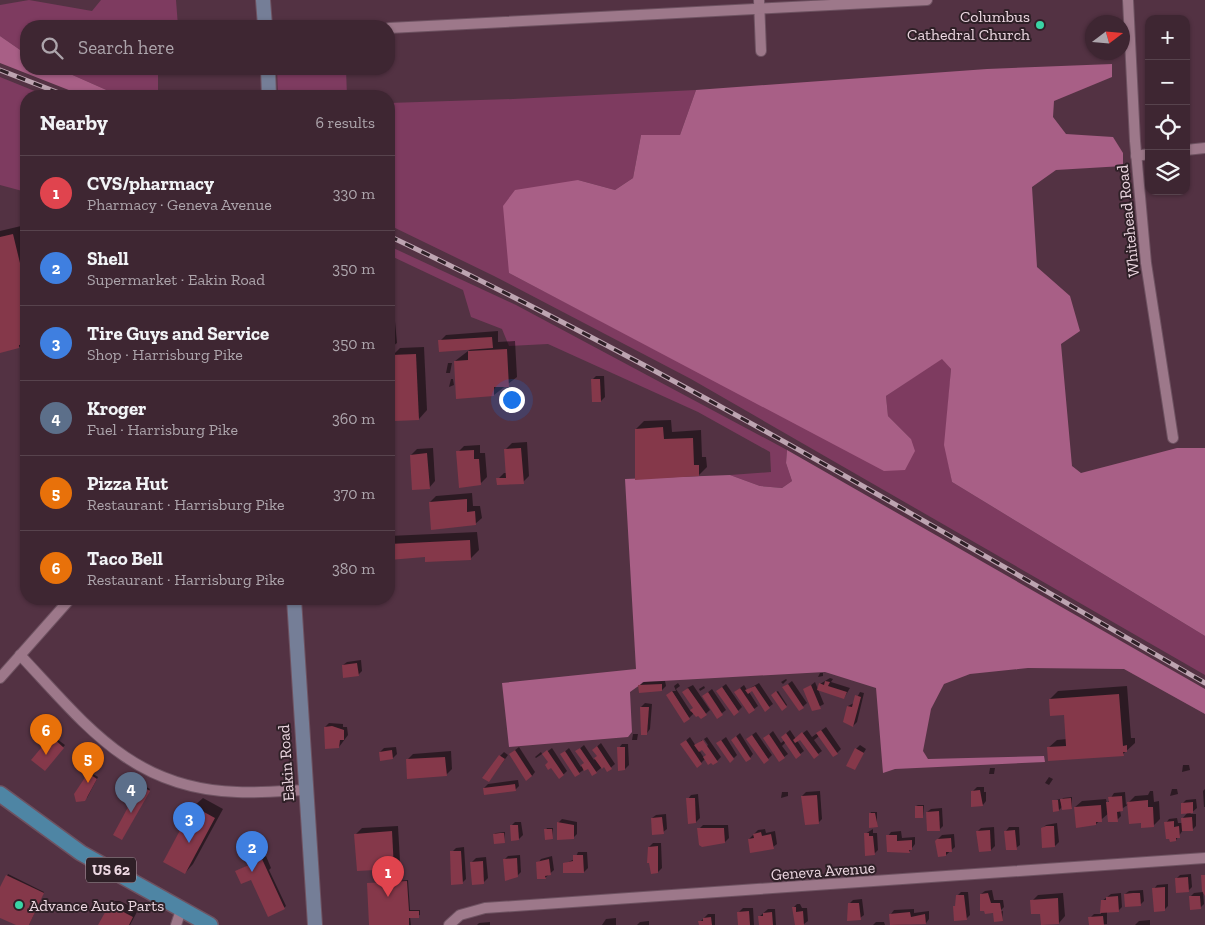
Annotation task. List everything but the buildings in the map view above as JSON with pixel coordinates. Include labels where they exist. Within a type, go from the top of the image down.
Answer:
[{"type":"main road","name":"US 62","points":[[0,794],[80,853],[210,925]]},
{"type":"street","points":[[263,0],[265,20]]},
{"type":"street","points":[[395,28],[760,4],[927,0]]},
{"type":"street","name":"Whitehead Road","points":[[1128,0],[1136,156],[1146,263],[1174,438]]},
{"type":"street","points":[[760,4],[761,51]]},
{"type":"street","points":[[268,75],[269,90]]},
{"type":"street","points":[[1190,150],[1205,148]]},
{"type":"street","points":[[1136,156],[1145,155]]},
{"type":"street","points":[[0,678],[65,605]]},
{"type":"street","name":"Eakin Road","points":[[294,605],[314,925]]},
{"type":"street","points":[[20,655],[101,740],[157,776],[186,786],[236,792],[306,790]]},
{"type":"street","name":"Geneva Avenue","points":[[449,925],[460,915],[485,908],[1205,858]]},
{"type":"street","points":[[176,925],[181,910]]},
{"type":"shaded area","points":[[29,0],[92,11],[101,0],[176,0],[178,20],[20,20],[20,50],[0,36],[0,5]]},
{"type":"shaded area","points":[[0,36],[20,50],[20,71],[0,63]]},
{"type":"shaded area","points":[[1112,64],[1112,77],[1054,101],[1053,117],[1066,134],[1113,137],[1123,153],[1123,166],[1056,170],[1032,187],[1037,267],[1070,296],[1080,331],[1061,344],[1072,466],[1081,473],[1177,448],[1205,448],[1205,636],[952,482],[944,445],[951,369],[942,359],[886,396],[888,416],[911,439],[915,451],[905,470],[884,471],[509,273],[503,206],[515,190],[578,180],[615,190],[633,178],[641,135],[680,135],[696,90],[987,69]]},
{"type":"shaded area","points":[[31,75],[73,75],[106,90],[69,90]]},
{"type":"shaded area","points":[[73,75],[158,75],[158,90],[106,90]]},
{"type":"shaded area","points":[[277,75],[346,75],[347,90],[278,90]]},
{"type":"shaded area","points":[[0,77],[32,90],[20,90],[20,190],[0,185]]},
{"type":"shaded area","points":[[696,90],[680,135],[641,135],[633,178],[615,190],[578,180],[509,273],[702,374],[911,439],[888,416],[886,396],[942,358],[951,369],[945,445],[952,482],[1205,636],[1205,675],[691,379],[494,276],[395,228],[395,103]]},
{"type":"shaded area","points":[[395,249],[516,305],[787,450],[786,463],[792,481],[782,488],[760,486],[730,475],[771,472],[770,452],[698,412],[548,344],[509,346],[502,329],[471,317],[463,290],[395,258]]},
{"type":"shaded area","points":[[787,450],[1205,689],[1205,714],[1124,669],[1028,668],[970,674],[944,684],[931,709],[923,751],[928,759],[1044,756],[1045,762],[895,769],[883,773],[876,688],[825,672],[644,682],[630,692],[632,732],[628,737],[509,747],[502,683],[636,669],[625,479],[730,475],[760,486],[782,488],[792,481],[786,463]]},
{"type":"railway","points":[[0,70],[52,90]]},
{"type":"railway","points":[[395,239],[597,340],[699,395],[801,451],[1205,683]]},
{"type":"place","name":"Columbus Cathedral Church","points":[[1040,25]]},
{"type":"place","name":"Taco Bell","points":[[46,755]]},
{"type":"place","name":"Pizza Hut","points":[[88,783]]},
{"type":"place","name":"Kroger","points":[[131,813]]},
{"type":"place","name":"Tire Guys and Service","points":[[189,843]]},
{"type":"place","name":"Shell","points":[[252,872]]},
{"type":"place","name":"CVS/pharmacy","points":[[388,897]]},
{"type":"place","name":"Advance Auto Parts","points":[[19,905]]}]
